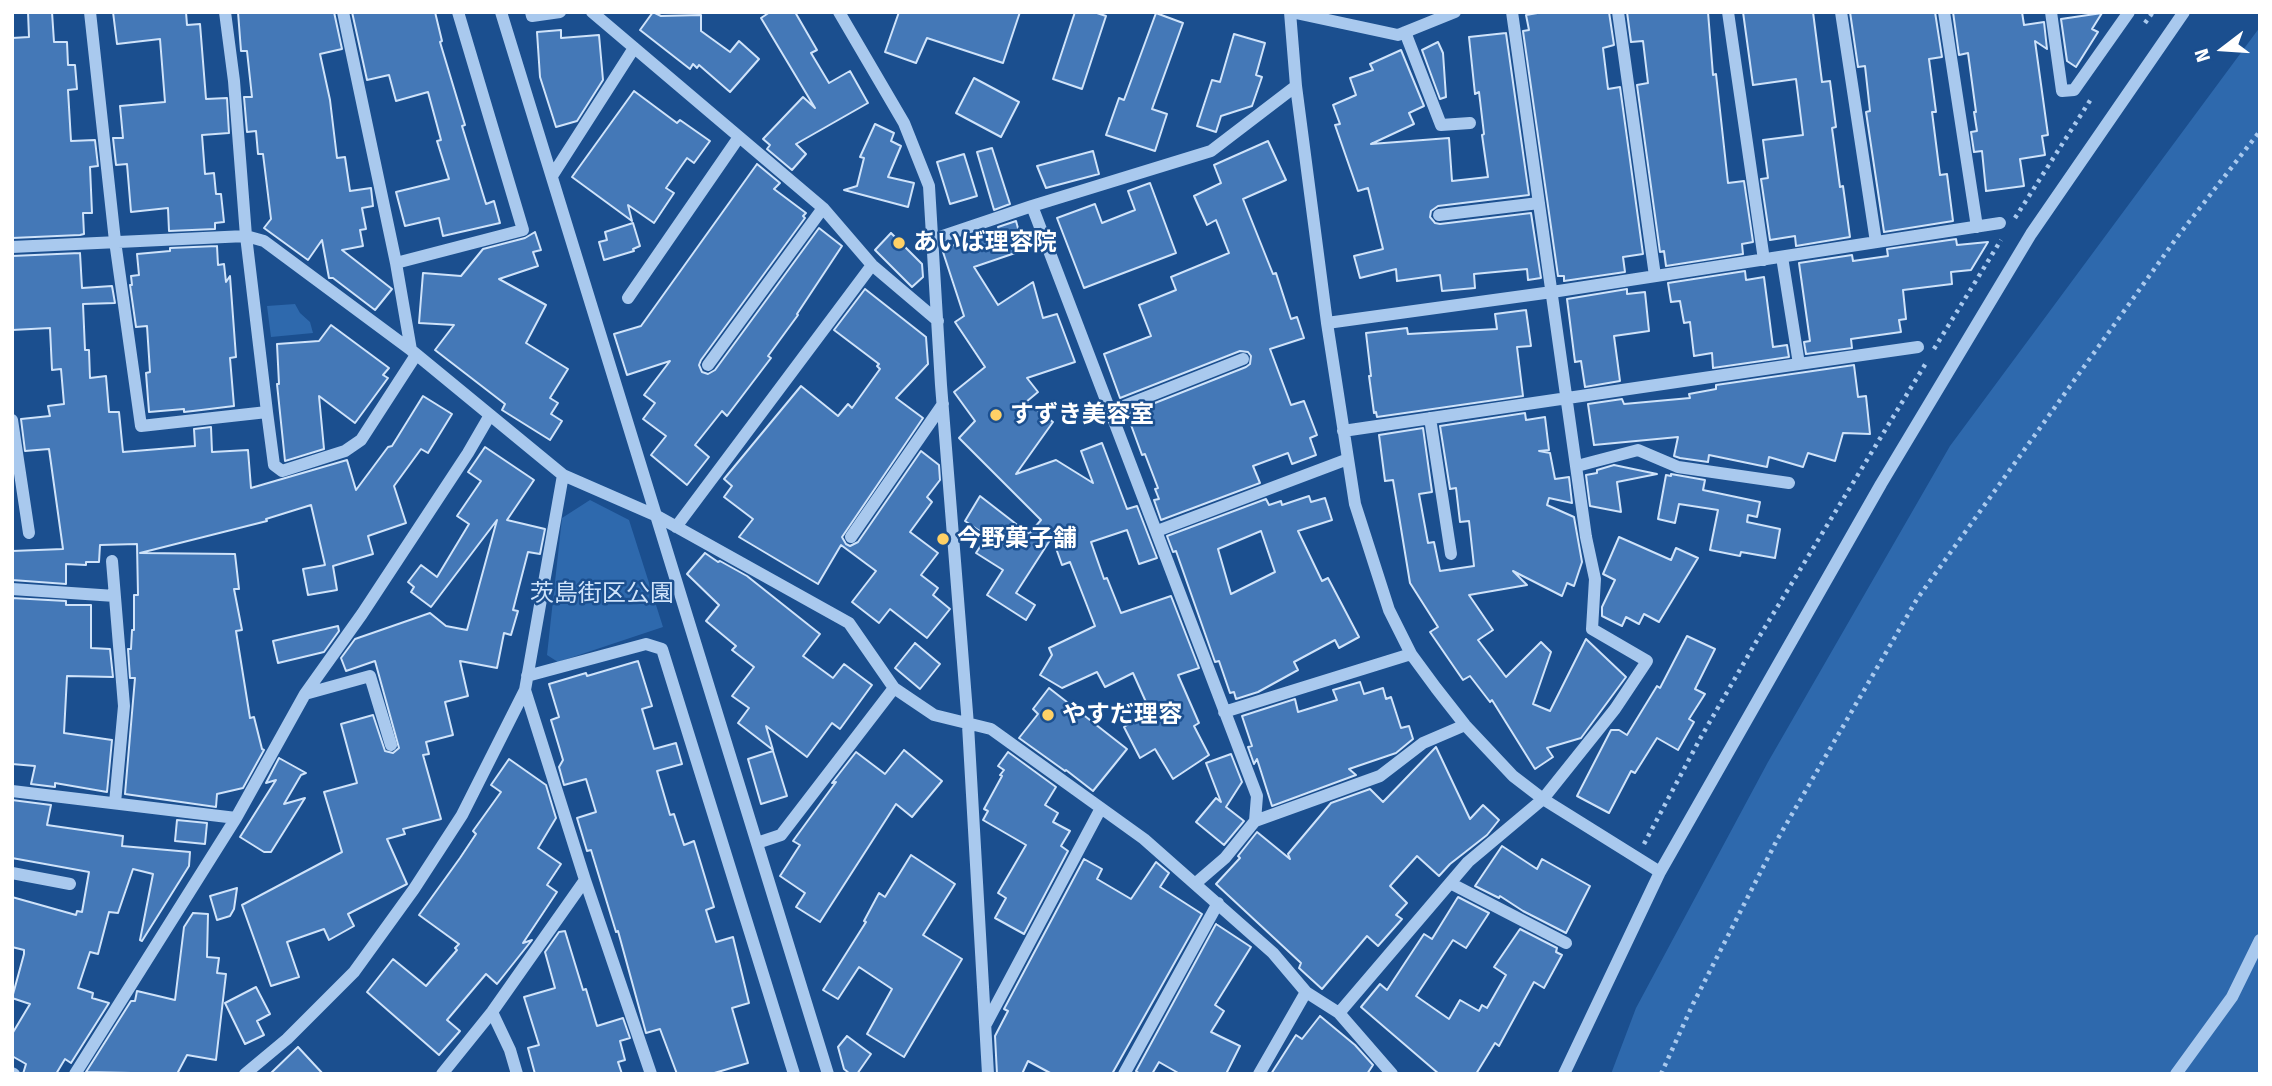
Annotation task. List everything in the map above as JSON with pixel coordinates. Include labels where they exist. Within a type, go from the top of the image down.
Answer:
[{"type":"street","points":[[90,12],[116,241],[141,426],[267,412]]},
{"type":"street","points":[[225,12],[234,81],[246,236],[267,412],[274,465],[282,471],[345,451],[361,440],[414,353],[343,12]]},
{"type":"street","points":[[396,263],[523,230],[458,12]]},
{"type":"street","points":[[501,12],[828,1074]]},
{"type":"street","points":[[531,12],[532,16],[560,12]]},
{"type":"street","points":[[592,12],[823,208],[872,265],[938,321]]},
{"type":"street","points":[[839,12],[904,123],[929,186],[968,724],[988,1074]]},
{"type":"street","points":[[1455,12],[1398,35],[1291,12],[1296,86],[1354,504],[1389,610],[1411,654],[1465,725],[1513,776],[1543,799],[1660,872]]},
{"type":"street","points":[[1339,1013],[1468,862],[1543,799],[1615,709],[1647,661],[1592,629],[1595,579],[1512,12]]},
{"type":"street","points":[[1618,12],[1655,276]]},
{"type":"street","points":[[1728,12],[1764,260]]},
{"type":"street","points":[[1841,12],[1876,242]]},
{"type":"street","points":[[1944,12],[1977,227]]},
{"type":"street","points":[[2051,12],[2062,91],[2074,90],[2129,12]]},
{"type":"street","points":[[1564,1074],[1660,872],[1881,484],[2031,234],[2184,12]]},
{"type":"street","points":[[1405,32],[1441,125],[1470,123]]},
{"type":"street","points":[[552,176],[634,48]]},
{"type":"street","points":[[934,239],[1211,151],[1296,86]]},
{"type":"street","points":[[628,298],[739,137]]},
{"type":"street","points":[[1439,215],[1539,203]]},
{"type":"street","points":[[1032,206],[1257,796],[1255,821]]},
{"type":"street","points":[[708,365],[823,208]]},
{"type":"street","points":[[1327,323],[1552,292],[1977,227],[2005,228]]},
{"type":"street","points":[[12,247],[246,236],[264,241],[414,353],[563,475],[657,516],[849,623],[894,688],[934,715],[991,729],[1101,807],[1196,883],[1273,953],[1306,992],[1339,1013],[1392,1074]]},
{"type":"street","points":[[1782,257],[1799,364]]},
{"type":"street","points":[[676,527],[872,265]]},
{"type":"street","points":[[1343,431],[1918,347]]},
{"type":"street","points":[[1111,411],[1243,359]]},
{"type":"street","points":[[851,537],[943,404]]},
{"type":"street","points":[[75,1074],[236,818],[305,694],[362,614],[490,415]]},
{"type":"street","points":[[1430,418],[1451,554]]},
{"type":"street","points":[[12,420],[29,533]]},
{"type":"street","points":[[1577,466],[1638,450],[1678,467],[1789,483]]},
{"type":"street","points":[[1157,531],[1348,459]]},
{"type":"street","points":[[245,1074],[287,1039],[354,972],[414,889],[462,815],[525,690],[563,475]]},
{"type":"street","points":[[112,561],[124,706],[115,803]]},
{"type":"street","points":[[12,589],[115,596]]},
{"type":"street","points":[[527,676],[646,644],[662,649],[794,1074]]},
{"type":"street","points":[[1224,712],[1411,654]]},
{"type":"street","points":[[305,694],[370,676],[391,744]]},
{"type":"street","points":[[757,844],[781,835],[894,688]]},
{"type":"street","points":[[525,690],[650,1074]]},
{"type":"street","points":[[1196,883],[1224,858],[1255,821],[1380,776],[1423,743],[1465,725]]},
{"type":"street","points":[[12,791],[236,818]]},
{"type":"street","points":[[985,1026],[1101,807]]},
{"type":"street","points":[[12,873],[70,884]]},
{"type":"street","points":[[442,1074],[492,1012],[585,880]]},
{"type":"street","points":[[1450,883],[1566,943]]},
{"type":"street","points":[[1124,1074],[1218,903]]},
{"type":"street","points":[[2176,1074],[2232,997],[2260,940]]},
{"type":"street","points":[[1259,1074],[1306,992]]},
{"type":"street","points":[[492,1012],[510,1051],[517,1074]]},
{"type":"path","points":[[2140,29],[2153,12]]},
{"type":"path","points":[[1934,350],[2005,228],[2095,93]]},
{"type":"path","points":[[1661,1074],[1693,1004],[1777,840],[1917,599],[2178,236],[2260,131]]},
{"type":"path","points":[[1637,858],[1701,737],[1749,654],[1927,362]]},
{"type":"green space","points":[[2260,27],[2260,1074],[1611,1074],[1636,1008],[1768,762],[1950,446]]},
{"type":"green space","points":[[295,304],[310,322],[313,333],[271,337],[267,306]]},
{"type":"green space","name":"茨島街区公園","points":[[590,500],[629,520],[663,627],[558,662],[547,655],[562,518]]},
{"type":"building","points":[[28,12],[52,12],[54,42],[67,42],[68,65],[75,65],[77,89],[68,90],[71,141],[95,140],[98,166],[90,167],[92,213],[83,213],[84,234],[80,235],[12,238],[12,38],[29,37]]},
{"type":"building","points":[[113,12],[186,12],[187,25],[200,24],[206,99],[227,98],[229,133],[202,135],[205,174],[214,173],[216,194],[221,194],[224,222],[215,223],[215,229],[169,231],[168,208],[131,212],[127,164],[116,165],[113,138],[123,138],[120,106],[165,102],[160,39],[117,44]]},
{"type":"building","points":[[238,12],[334,12],[342,49],[320,54],[330,100],[337,158],[345,157],[350,191],[371,188],[373,206],[362,208],[366,229],[360,230],[363,246],[342,250],[392,289],[375,310],[333,278],[329,278],[322,240],[308,260],[264,228],[271,219],[263,154],[258,154],[256,131],[247,132],[244,97],[252,97],[247,51],[241,51]]},
{"type":"building","points":[[352,12],[435,12],[442,41],[440,42],[465,125],[462,126],[486,204],[494,201],[500,223],[443,236],[439,218],[405,226],[396,192],[449,179],[437,141],[441,140],[428,92],[396,101],[389,75],[367,80]]},
{"type":"building","points":[[653,12],[661,16],[701,15],[701,31],[730,52],[739,41],[759,59],[730,92],[699,65],[697,68],[693,64],[690,69],[640,30]]},
{"type":"building","points":[[770,12],[795,12],[817,50],[811,53],[829,83],[850,71],[868,103],[796,144],[806,154],[792,170],[767,149],[770,145],[763,139],[803,97],[815,108],[761,18]]},
{"type":"building","points":[[899,12],[1020,12],[1003,63],[927,38],[916,63],[885,52]]},
{"type":"building","points":[[1075,12],[1094,12],[1106,16],[1082,89],[1053,79]]},
{"type":"building","points":[[1543,12],[1609,12],[1614,45],[1603,48],[1608,89],[1620,87],[1643,254],[1623,257],[1625,272],[1564,281],[1564,276],[1558,276],[1523,31],[1529,30],[1526,15]]},
{"type":"building","points":[[1627,12],[1708,12],[1713,75],[1716,74],[1728,183],[1744,181],[1753,242],[1742,244],[1743,254],[1666,266],[1664,251],[1660,252],[1637,85],[1648,83],[1643,41],[1631,42]]},
{"type":"building","points":[[1743,12],[1813,12],[1822,82],[1830,81],[1836,127],[1832,128],[1850,237],[1796,246],[1795,236],[1770,240],[1761,179],[1768,178],[1763,140],[1803,135],[1796,79],[1753,85]]},
{"type":"building","points":[[1850,12],[1935,12],[1942,57],[1929,59],[1936,112],[1932,112],[1940,175],[1947,174],[1953,221],[1884,232],[1866,112],[1870,111],[1865,66],[1858,67]]},
{"type":"building","points":[[1953,12],[2022,12],[2024,25],[2044,22],[2047,49],[2035,41],[2048,135],[2042,136],[2045,155],[2020,159],[2024,186],[1986,191],[1982,151],[1974,152],[1971,132],[1977,131],[1968,53],[1959,55]]},
{"type":"building","points":[[1156,13],[1183,23],[1152,109],[1167,114],[1155,151],[1106,135],[1119,98],[1124,100]]},
{"type":"building","points":[[2102,13],[2092,29],[2098,32],[2076,67],[2067,61],[2061,19]]},
{"type":"building","points":[[561,30],[561,38],[599,35],[603,80],[577,121],[556,127],[540,77],[537,32]]},
{"type":"building","points":[[1506,33],[1529,195],[1438,206],[1431,211],[1430,217],[1440,224],[1531,213],[1541,278],[1528,280],[1527,269],[1474,274],[1475,288],[1442,291],[1440,275],[1397,281],[1396,269],[1360,278],[1354,256],[1383,249],[1368,188],[1358,191],[1335,125],[1340,124],[1333,105],[1356,95],[1350,78],[1373,70],[1370,64],[1401,50],[1424,106],[1409,113],[1414,124],[1371,144],[1449,138],[1452,181],[1488,177],[1479,92],[1475,94],[1469,37]]},
{"type":"building","points":[[1234,34],[1265,43],[1256,75],[1262,77],[1252,106],[1221,116],[1216,132],[1197,126],[1212,80],[1220,82]]},
{"type":"building","points":[[1438,42],[1443,53],[1446,97],[1440,99],[1422,50]]},
{"type":"building","points":[[974,78],[1019,102],[1001,137],[956,113]]},
{"type":"building","points":[[634,91],[677,123],[680,120],[710,141],[694,163],[687,158],[666,188],[674,193],[654,223],[628,205],[632,221],[572,177]]},
{"type":"building","points":[[875,124],[894,133],[891,141],[901,146],[888,177],[914,183],[908,207],[844,190],[857,186],[864,158],[860,157]]},
{"type":"building","points":[[1268,141],[1286,180],[1243,199],[1273,274],[1276,273],[1291,319],[1297,317],[1304,338],[1270,349],[1291,405],[1304,401],[1317,435],[1310,438],[1316,455],[1292,464],[1288,453],[1253,466],[1260,483],[1161,520],[1154,500],[1159,499],[1155,489],[1158,488],[1127,414],[1246,367],[1250,364],[1251,356],[1248,352],[1240,351],[1120,398],[1104,354],[1151,336],[1139,305],[1176,290],[1171,277],[1229,253],[1216,220],[1207,225],[1194,196],[1221,183],[1214,165]]},
{"type":"building","points":[[992,148],[1010,204],[994,210],[977,152]]},
{"type":"building","points":[[1093,151],[1099,174],[1046,188],[1037,166]]},
{"type":"building","points":[[964,154],[977,196],[950,204],[937,162]]},
{"type":"building","points":[[757,164],[780,183],[774,189],[806,213],[803,216],[805,218],[701,360],[699,365],[702,372],[708,374],[715,370],[819,228],[842,246],[768,356],[771,358],[727,416],[722,411],[695,445],[709,457],[687,485],[651,455],[666,436],[643,419],[655,403],[644,395],[670,361],[627,375],[614,334],[641,326]]},
{"type":"building","points":[[1150,183],[1176,253],[1084,288],[1057,218],[1095,204],[1102,223],[1135,210],[1128,191]]},
{"type":"building","points":[[1016,221],[1024,250],[974,267],[998,305],[1033,282],[1043,318],[1057,314],[1075,362],[1027,378],[1038,392],[1026,402],[1053,422],[1016,474],[1056,460],[1093,483],[1081,451],[1102,443],[1127,509],[1137,506],[1157,558],[1139,564],[1127,530],[1091,542],[1104,579],[1107,578],[1121,613],[1171,596],[1199,668],[1178,675],[1199,723],[1194,726],[1209,755],[1173,779],[1155,749],[1140,758],[1124,727],[1150,711],[1133,673],[1105,687],[1097,672],[1062,688],[1040,675],[1052,655],[1049,648],[1095,626],[1070,562],[1062,565],[1052,537],[1016,593],[1035,605],[1026,620],[987,595],[1003,570],[976,553],[987,536],[965,521],[980,496],[1029,534],[1041,520],[959,438],[975,421],[954,392],[985,367],[955,322],[964,316],[942,249],[999,230],[998,227]]},
{"type":"building","points":[[633,223],[640,246],[633,249],[634,251],[604,260],[599,242],[607,240],[605,232]]},
{"type":"building","points":[[535,232],[541,250],[533,252],[538,266],[499,279],[546,305],[526,343],[568,369],[550,398],[558,403],[551,414],[562,421],[550,440],[502,410],[505,404],[435,350],[454,325],[419,323],[423,273],[461,276],[483,249],[525,238]]},
{"type":"building","points":[[891,233],[922,264],[923,277],[912,287],[875,250]]},
{"type":"building","points":[[1956,239],[1957,245],[1988,242],[1971,270],[1951,272],[1952,284],[1903,290],[1906,319],[1899,320],[1901,332],[1851,339],[1852,348],[1806,354],[1804,342],[1810,341],[1799,263],[1852,255],[1853,261],[1888,256],[1887,249]]},
{"type":"building","points":[[217,246],[218,265],[224,264],[226,282],[230,276],[236,357],[230,358],[234,406],[184,412],[184,409],[149,412],[147,326],[136,327],[130,285],[131,276],[139,275],[137,254],[170,251],[170,248]]},
{"type":"building","points":[[80,253],[82,288],[112,286],[115,303],[83,304],[85,350],[89,350],[90,378],[106,376],[109,412],[119,412],[123,452],[195,446],[194,429],[211,427],[212,452],[248,450],[251,488],[347,460],[356,490],[388,447],[392,446],[423,396],[452,414],[428,453],[421,449],[394,486],[406,523],[368,536],[373,554],[333,566],[337,590],[308,595],[303,569],[325,565],[311,505],[266,519],[267,521],[140,553],[235,554],[239,589],[234,589],[242,630],[236,631],[250,718],[254,717],[264,750],[243,788],[217,794],[216,807],[125,794],[135,678],[130,678],[128,649],[131,649],[134,630],[134,595],[138,595],[137,544],[100,545],[99,562],[86,562],[86,565],[66,564],[66,584],[12,580],[12,551],[63,549],[49,449],[25,451],[21,419],[50,416],[48,406],[64,404],[61,369],[52,370],[50,328],[12,330],[12,256]]},
{"type":"building","points":[[1745,271],[1746,280],[1764,277],[1773,347],[1787,345],[1789,357],[1713,368],[1712,353],[1694,356],[1690,322],[1684,323],[1680,301],[1671,302],[1668,283]]},
{"type":"building","points":[[865,289],[926,337],[928,364],[896,398],[923,418],[842,537],[850,546],[858,542],[921,451],[939,465],[940,480],[927,497],[932,502],[910,532],[938,553],[921,575],[938,588],[933,595],[950,609],[927,638],[890,609],[879,623],[852,602],[876,571],[841,545],[818,584],[739,537],[753,519],[724,497],[732,486],[724,479],[801,386],[838,416],[848,404],[852,408],[880,369],[877,366],[879,364],[834,330]]},
{"type":"building","points":[[1627,289],[1627,294],[1645,292],[1649,331],[1614,336],[1620,381],[1585,387],[1581,361],[1575,362],[1567,299]]},
{"type":"building","points":[[1526,310],[1531,346],[1517,347],[1523,396],[1377,417],[1376,412],[1374,413],[1366,333],[1407,328],[1408,334],[1497,329],[1495,314]]},
{"type":"building","points":[[331,325],[389,368],[383,375],[388,378],[355,423],[319,396],[324,449],[285,461],[277,384],[277,344],[319,341]]},
{"type":"building","points":[[1854,365],[1858,397],[1866,396],[1870,434],[1843,433],[1835,461],[1808,453],[1803,467],[1769,457],[1767,467],[1709,455],[1708,462],[1680,458],[1674,456],[1678,437],[1594,445],[1588,404],[1622,399],[1624,404],[1690,398],[1689,394],[1716,389],[1716,385]]},
{"type":"building","points":[[1525,413],[1526,420],[1545,417],[1549,450],[1539,451],[1550,453],[1555,479],[1569,477],[1572,503],[1549,498],[1547,505],[1574,517],[1582,562],[1574,586],[1567,583],[1562,596],[1513,571],[1527,585],[1469,595],[1493,630],[1478,640],[1506,677],[1541,642],[1551,652],[1533,704],[1550,711],[1586,639],[1626,677],[1581,738],[1547,748],[1553,757],[1535,769],[1492,700],[1490,702],[1470,676],[1463,680],[1430,632],[1438,627],[1410,583],[1393,480],[1385,481],[1379,435],[1423,428],[1432,492],[1419,494],[1428,543],[1434,542],[1440,571],[1474,566],[1469,521],[1460,522],[1456,488],[1450,489],[1440,426]]},
{"type":"building","points":[[485,447],[534,480],[507,520],[545,529],[540,554],[528,552],[513,610],[518,611],[511,635],[504,633],[497,668],[460,661],[468,696],[445,702],[453,735],[426,742],[429,754],[423,755],[441,819],[403,829],[405,834],[387,839],[407,884],[348,914],[354,926],[329,940],[324,929],[287,942],[299,977],[271,986],[242,905],[342,852],[324,792],[357,783],[341,724],[373,715],[385,751],[393,753],[399,748],[375,661],[346,671],[341,658],[355,639],[430,613],[446,626],[467,630],[497,520],[431,607],[411,592],[414,587],[408,582],[421,565],[437,577],[469,524],[457,516],[481,481],[468,472]]},
{"type":"building","points":[[1614,465],[1657,474],[1617,482],[1621,512],[1590,506],[1586,475]]},
{"type":"building","points":[[1666,475],[1705,480],[1703,490],[1760,502],[1757,517],[1748,515],[1747,522],[1780,529],[1775,558],[1741,552],[1740,556],[1710,550],[1718,510],[1679,504],[1675,523],[1658,519]]},
{"type":"building","points":[[1309,496],[1311,502],[1325,498],[1332,520],[1298,531],[1322,581],[1328,578],[1359,637],[1339,648],[1335,640],[1294,662],[1298,670],[1258,692],[1236,699],[1234,692],[1230,693],[1219,661],[1215,662],[1176,551],[1173,552],[1167,536],[1266,499],[1269,505],[1281,501],[1282,505]],"holes":[[[1261,531],[1275,572],[1231,594],[1218,549]]]},
{"type":"building","points":[[1619,537],[1671,560],[1676,548],[1698,558],[1659,622],[1644,614],[1639,624],[1626,617],[1622,626],[1602,616],[1602,607],[1615,580],[1603,574]]},
{"type":"building","points":[[705,553],[747,576],[820,634],[803,656],[833,678],[844,664],[872,685],[840,729],[832,723],[807,757],[766,726],[773,750],[738,723],[749,708],[732,696],[754,667],[732,650],[736,646],[706,621],[719,605],[687,574]]},
{"type":"building","points":[[12,598],[66,601],[66,605],[91,605],[91,648],[110,649],[113,677],[67,676],[64,733],[112,740],[107,792],[55,783],[55,787],[31,784],[35,766],[12,764]]},
{"type":"building","points":[[338,626],[339,631],[324,652],[278,663],[273,641]]},
{"type":"building","points":[[1687,636],[1715,649],[1695,689],[1705,694],[1689,719],[1694,722],[1678,750],[1657,738],[1635,773],[1631,771],[1609,813],[1577,796],[1611,730],[1619,730],[1627,735],[1657,686],[1660,688]]},
{"type":"building","points":[[915,643],[940,664],[920,689],[895,668]]},
{"type":"building","points":[[638,661],[652,706],[642,709],[654,749],[676,743],[682,764],[657,771],[670,815],[674,814],[684,845],[694,841],[714,907],[706,910],[716,942],[733,937],[749,1003],[732,1008],[748,1063],[711,1074],[677,1074],[660,1029],[646,1033],[618,931],[616,932],[591,850],[587,851],[577,818],[596,812],[586,779],[564,785],[559,767],[563,760],[551,720],[559,717],[549,684]]},
{"type":"building","points":[[1360,682],[1364,694],[1383,688],[1386,699],[1391,697],[1401,728],[1409,726],[1413,739],[1396,753],[1349,769],[1356,775],[1272,806],[1257,759],[1254,764],[1248,747],[1252,746],[1242,716],[1295,699],[1298,712],[1337,700],[1333,690]]},
{"type":"building","points":[[1049,688],[1127,749],[1093,791],[1019,738],[1038,714],[1033,709]]},
{"type":"building","points":[[1436,747],[1470,819],[1483,805],[1499,820],[1487,835],[1439,876],[1417,856],[1390,886],[1407,903],[1396,915],[1402,919],[1378,946],[1367,936],[1322,989],[1299,968],[1301,963],[1216,884],[1240,858],[1238,856],[1257,832],[1290,859],[1288,854],[1331,803],[1370,789],[1383,802]]},
{"type":"building","points":[[904,750],[942,781],[912,817],[896,804],[820,922],[796,907],[805,893],[780,876],[800,845],[793,841],[856,752],[885,774]]},
{"type":"building","points":[[773,751],[787,796],[761,804],[748,759]]},
{"type":"building","points":[[1008,752],[1056,787],[1045,805],[1058,813],[1053,822],[1070,831],[1061,846],[1068,851],[1024,934],[995,918],[1006,898],[998,893],[1026,845],[983,820],[988,811],[984,809],[1004,770],[998,766]]},
{"type":"building","points":[[1231,754],[1242,782],[1226,807],[1244,821],[1224,845],[1196,822],[1216,798],[1221,802],[1206,763]]},
{"type":"building","points":[[279,758],[306,773],[301,775],[284,804],[305,798],[271,852],[264,852],[240,837],[276,780],[266,783]]},
{"type":"building","points":[[509,759],[546,785],[556,818],[538,848],[561,864],[547,885],[557,892],[523,943],[532,940],[497,984],[486,974],[447,1020],[460,1031],[439,1055],[367,992],[393,959],[426,986],[457,950],[455,948],[459,944],[419,915],[476,834],[473,831],[501,792],[491,785]]},
{"type":"building","points":[[12,800],[51,805],[47,825],[123,836],[122,846],[190,852],[189,866],[142,941],[140,940],[153,874],[133,869],[118,913],[109,912],[98,954],[90,952],[78,988],[93,993],[92,998],[109,1003],[71,1063],[65,1059],[56,1074],[23,1074],[26,1064],[12,1056],[12,1034],[30,1004],[12,998],[24,950],[12,947],[12,897],[76,915],[77,911],[82,912],[89,872],[12,858]]},
{"type":"building","points":[[177,820],[207,823],[205,844],[175,841]]},
{"type":"building","points":[[1502,846],[1537,869],[1542,859],[1590,886],[1566,933],[1500,896],[1499,898],[1475,886]]},
{"type":"building","points":[[911,855],[955,884],[923,935],[962,959],[904,1057],[867,1034],[892,989],[859,967],[838,999],[823,990],[866,922],[864,921],[879,893],[885,897]]},
{"type":"building","points":[[1084,859],[1102,869],[1097,879],[1131,899],[1156,862],[1169,873],[1160,887],[1202,914],[1112,1074],[1052,1074],[1028,1061],[1022,1074],[997,1074],[995,1036],[1008,1011],[1004,1009]]},
{"type":"building","points":[[237,888],[234,909],[230,916],[217,920],[210,896]]},
{"type":"building","points":[[1458,897],[1489,913],[1466,948],[1453,940],[1416,996],[1449,1019],[1460,1000],[1479,1011],[1482,1005],[1487,1008],[1506,975],[1494,967],[1520,929],[1557,948],[1556,952],[1562,955],[1544,988],[1534,982],[1499,1046],[1495,1043],[1476,1074],[1439,1074],[1361,1007],[1380,984],[1387,990],[1424,934],[1432,939]]},
{"type":"building","points":[[193,913],[208,914],[207,957],[219,958],[217,973],[226,974],[216,1060],[187,1055],[177,1074],[86,1072],[131,1001],[135,1001],[137,991],[175,1000],[184,927]]},
{"type":"building","points":[[1216,924],[1251,947],[1215,1005],[1224,1011],[1211,1032],[1240,1046],[1226,1074],[1180,1074],[1159,1062],[1152,1074],[1140,1074],[1136,1071]]},
{"type":"building","points":[[565,931],[597,1026],[623,1018],[630,1038],[620,1041],[625,1060],[618,1062],[622,1074],[535,1074],[528,1048],[539,1045],[524,997],[555,988],[545,952],[559,932]]},
{"type":"building","points":[[256,987],[270,1014],[257,1021],[264,1035],[245,1044],[225,1003]]},
{"type":"building","points":[[1320,1016],[1355,1045],[1373,1065],[1367,1074],[1271,1074],[1296,1035],[1302,1039]]},
{"type":"building","points":[[847,1036],[871,1054],[857,1074],[850,1074],[844,1069],[838,1047]]},
{"type":"building","points":[[298,1047],[323,1074],[270,1074]]},
{"type":"place","name":"あいば理容院","points":[[899,243]]},
{"type":"place","name":"すずき美容室","points":[[996,415]]},
{"type":"place","name":"今野菓子舗","points":[[943,539]]},
{"type":"place","name":"やすだ理容","points":[[1048,715]]}]
